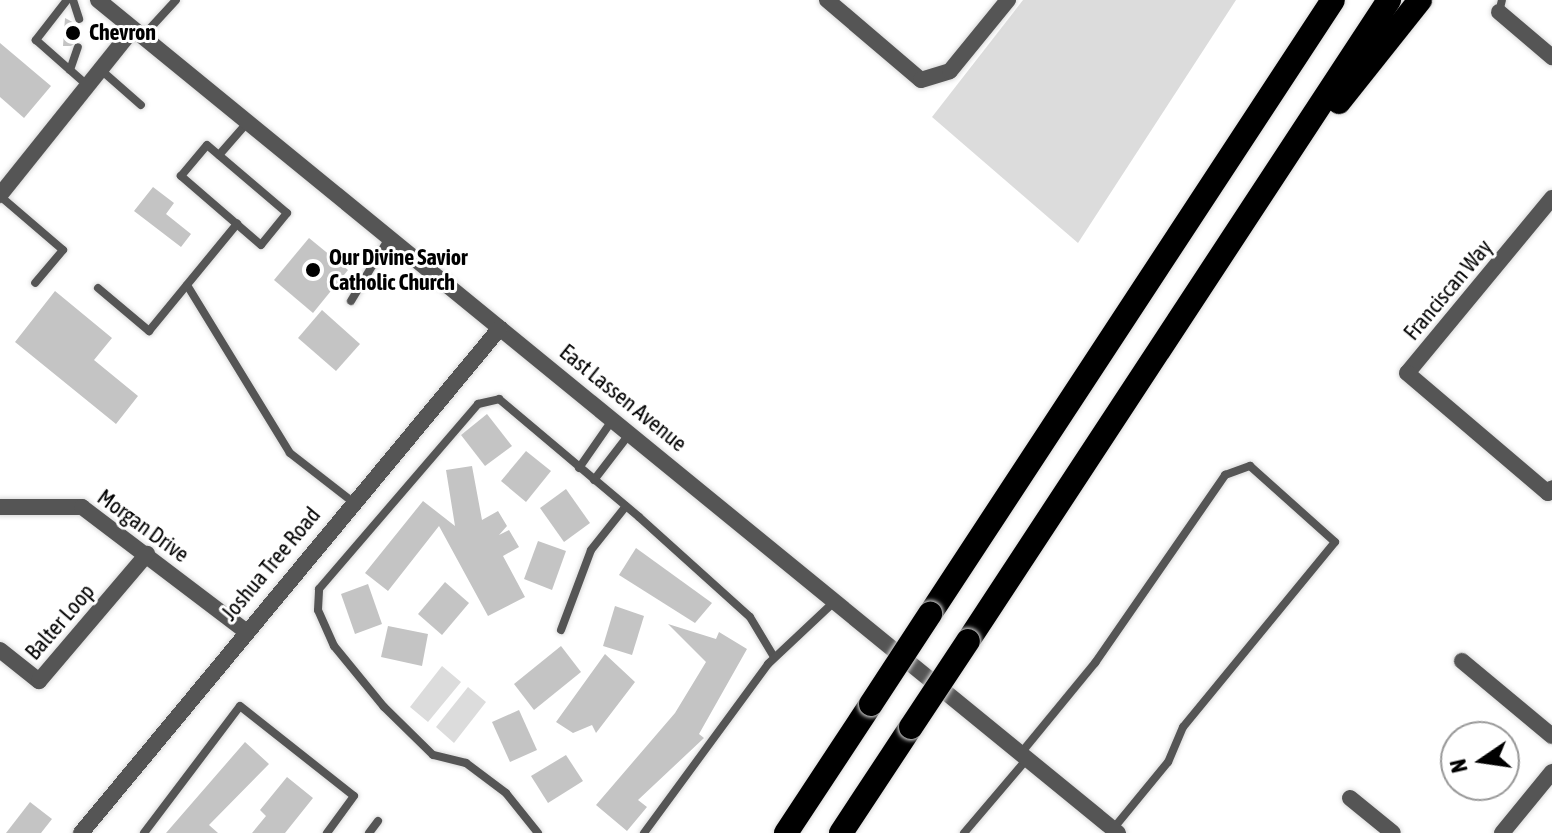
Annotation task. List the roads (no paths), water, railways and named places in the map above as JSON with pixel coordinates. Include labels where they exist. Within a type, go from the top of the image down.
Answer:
[{"type":"highway","points":[[1271,94],[1273,72],[1315,0]]},
{"type":"highway","points":[[786,833],[1333,0]]},
{"type":"highway","points":[[841,833],[1389,0]]},
{"type":"highway","points":[[1265,189],[1420,0]]},
{"type":"street","name":"East Lassen Avenue","points":[[98,0],[631,432],[1116,832]]},
{"type":"street","points":[[827,0],[921,80],[950,71],[1008,0]]},
{"type":"street","points":[[1501,6],[1552,57]]},
{"type":"street","points":[[0,195],[101,70],[137,34]]},
{"type":"street","name":"Franciscan Way","points":[[1552,198],[1407,373],[1548,493],[1552,488]]},
{"type":"street","name":"Joshua Tree Road","points":[[85,832],[244,630],[500,328]]},
{"type":"street","name":"Morgan Drive","points":[[0,507],[82,507],[244,630]]},
{"type":"street","name":"Balter Loop","points":[[0,650],[39,681],[147,554]]},
{"type":"street","points":[[1462,661],[1552,736]]},
{"type":"street","points":[[1502,833],[1552,772]]},
{"type":"street","points":[[1350,798],[1393,833]]},
{"type":"lane","points":[[70,0],[73,16]]},
{"type":"lane","points":[[70,0],[36,40],[88,86]]},
{"type":"lane","points":[[137,34],[176,0]]},
{"type":"lane","points":[[70,70],[72,48]]},
{"type":"lane","points":[[101,70],[141,105]]},
{"type":"lane","points":[[219,155],[247,123]]},
{"type":"lane","points":[[207,145],[219,155],[287,213],[261,245],[181,176],[207,145]]},
{"type":"lane","points":[[0,195],[63,250],[35,283]]},
{"type":"lane","points":[[98,288],[149,331],[237,224]]},
{"type":"lane","points":[[351,301],[389,238]]},
{"type":"lane","points":[[187,285],[290,453],[353,502]]},
{"type":"lane","points":[[538,833],[506,793],[466,763],[433,755],[384,707],[334,646],[318,610],[319,589],[478,404],[499,399],[626,506],[750,617],[774,657]]},
{"type":"lane","points":[[579,468],[613,418]]},
{"type":"lane","points":[[594,480],[631,432]]},
{"type":"lane","points":[[964,833],[1095,663],[1225,475],[1250,466],[1335,542],[1183,727],[1168,762],[1116,832]]},
{"type":"lane","points":[[561,630],[591,550],[626,506]]},
{"type":"lane","points":[[644,833],[774,657],[835,600]]},
{"type":"lane","points":[[144,833],[240,706],[354,796],[327,833]]},
{"type":"lane","points":[[369,833],[378,821]]},
{"type":"place","name":"Chevron","points":[[73,33]]},
{"type":"place","name":"Our Divine Savior Catholic Church","points":[[313,270]]}]
